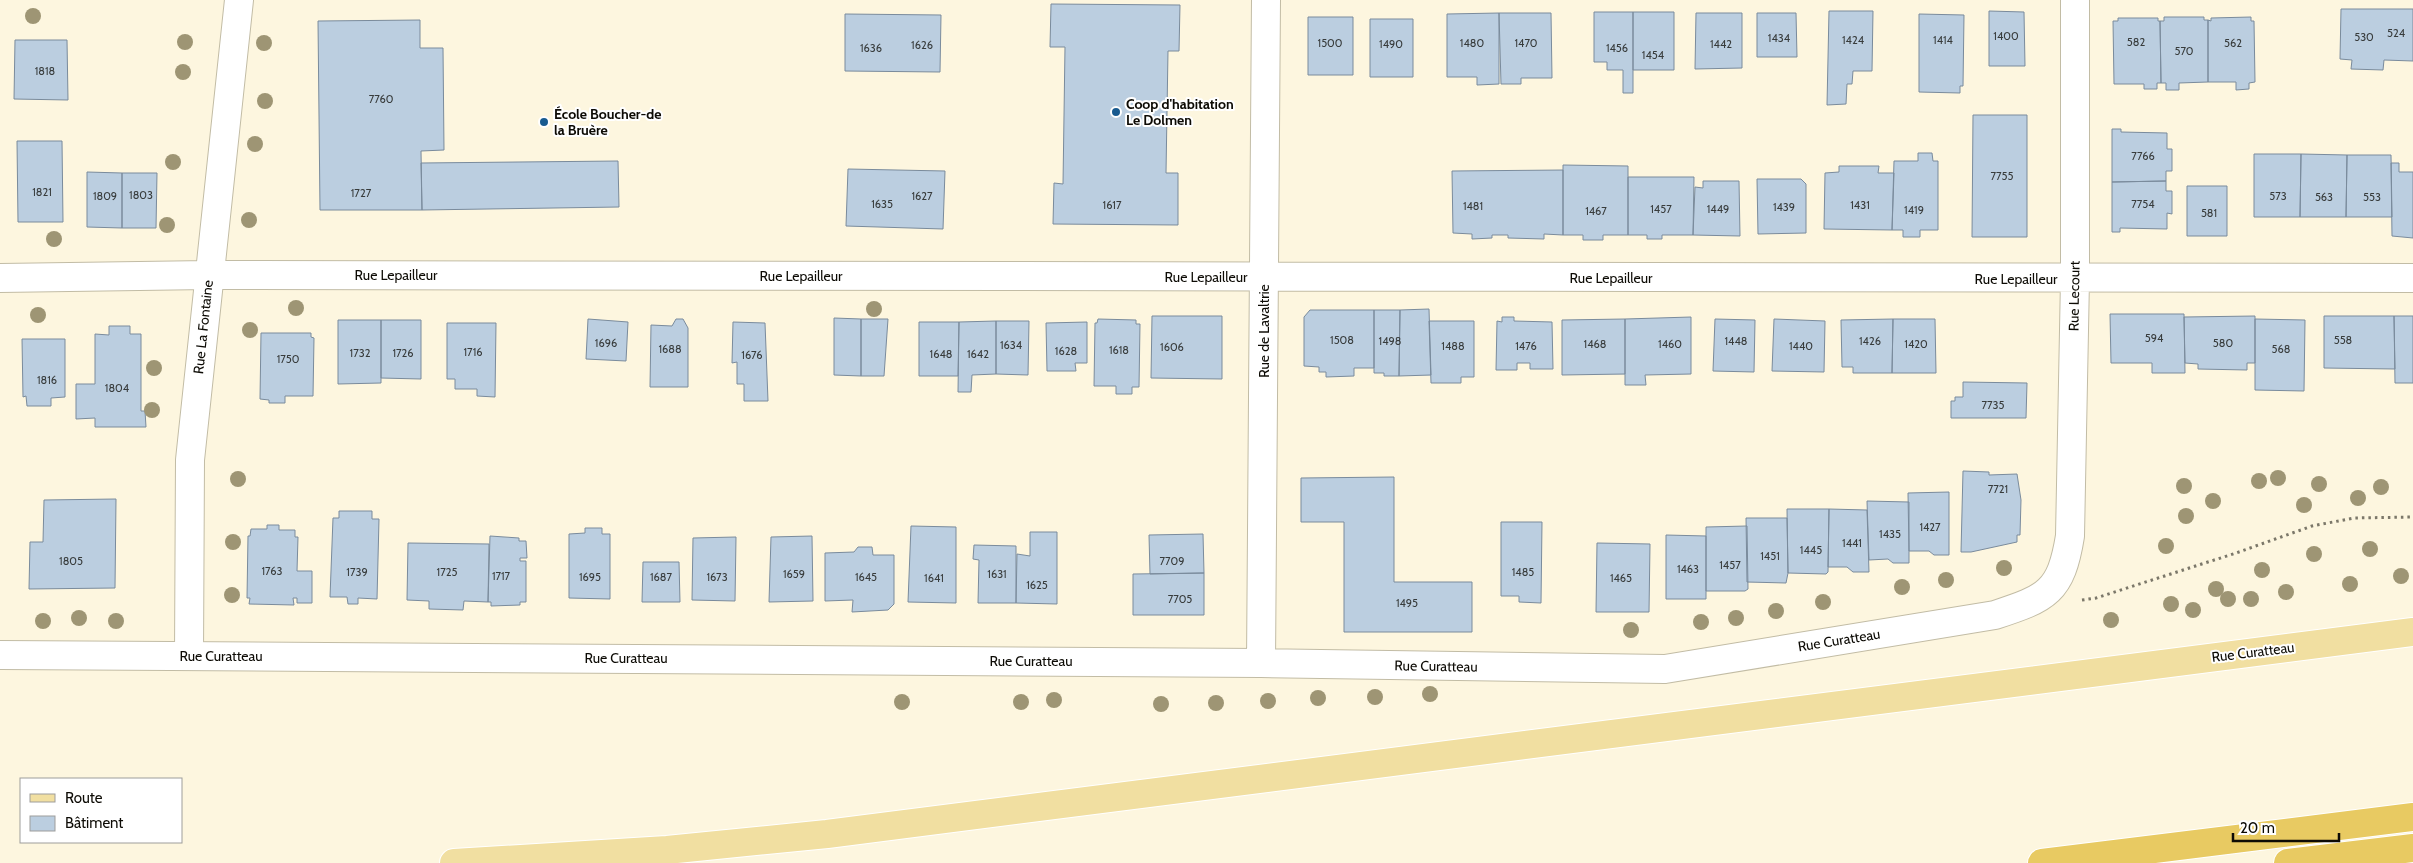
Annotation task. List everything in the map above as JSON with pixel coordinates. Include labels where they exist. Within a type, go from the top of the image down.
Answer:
[{"type":"highway","points":[[2042,863],[2413,817]]},
{"type":"highway","points":[[2288,863],[2413,848]]},
{"type":"main road","name":"Rue Curatteau","points":[[454,863],[667,850],[827,834],[2413,632]]},
{"type":"street","name":"Rue La Fontaine","points":[[189,655],[190,460],[208,275],[239,0]]},
{"type":"street","name":"Rue de Lavaltrie","points":[[1261,663],[1266,0]]},
{"type":"street","name":"Rue Lecourt","points":[[2063,594],[2070,536],[2075,279],[2075,0]]},
{"type":"street","name":"Rue Lepailleur","points":[[0,278],[208,275],[2413,278]]},
{"type":"street","name":"Rue Curatteau","points":[[0,655],[1261,663],[1665,669],[1995,614],[2039,599],[2063,594]]},
{"type":"path","points":[[2063,594],[2096,598],[2236,553],[2312,526],[2354,518],[2413,517]]},
{"type":"building","name":"Coop d'habitation Le Dolmen","points":[[1051,4],[1180,5],[1179,51],[1168,51],[1166,173],[1178,173],[1178,225],[1053,224],[1054,183],[1063,184],[1065,47],[1050,47]]},
{"type":"building","points":[[2341,9],[2413,9],[2413,61],[2384,60],[2383,70],[2351,69],[2352,60],[2340,59]]},
{"type":"building","points":[[1829,11],[1873,11],[1872,71],[1853,71],[1852,84],[1847,84],[1846,104],[1827,105]]},
{"type":"building","points":[[1989,11],[2024,12],[2025,66],[1989,66]]},
{"type":"building","points":[[1594,12],[1633,12],[1633,93],[1623,93],[1623,70],[1607,70],[1607,62],[1594,62]]},
{"type":"building","points":[[1633,12],[1674,12],[1674,70],[1633,70]]},
{"type":"building","points":[[1499,13],[1551,13],[1552,78],[1521,78],[1521,84],[1501,84]]},
{"type":"building","points":[[1499,13],[1499,84],[1477,85],[1477,77],[1447,77],[1447,14]]},
{"type":"building","points":[[1696,13],[1742,13],[1742,68],[1695,69]]},
{"type":"building","points":[[1757,13],[1796,13],[1797,57],[1757,57]]},
{"type":"building","points":[[845,14],[941,15],[940,72],[845,71]]},
{"type":"building","points":[[1919,14],[1964,15],[1963,86],[1960,86],[1960,93],[1919,92]]},
{"type":"building","points":[[1308,17],[1353,17],[1353,75],[1308,75]]},
{"type":"building","points":[[2164,17],[2204,17],[2204,20],[2208,20],[2208,82],[2179,83],[2179,90],[2166,90],[2166,83],[2161,83],[2160,21],[2164,21]]},
{"type":"building","points":[[2251,17],[2251,21],[2254,21],[2255,82],[2249,83],[2249,89],[2236,90],[2236,82],[2208,82],[2208,20],[2211,21],[2211,18]]},
{"type":"building","points":[[2118,18],[2158,18],[2158,21],[2160,21],[2161,83],[2157,83],[2157,89],[2144,89],[2144,84],[2114,84],[2113,21],[2118,21]]},
{"type":"building","points":[[1370,19],[1413,19],[1413,77],[1370,77]]},
{"type":"building","points":[[420,20],[420,48],[443,48],[444,150],[421,151],[422,210],[320,210],[318,21]]},
{"type":"building","points":[[15,40],[67,40],[68,100],[14,99]]},
{"type":"building","points":[[1973,115],[2027,115],[2027,237],[1972,237]]},
{"type":"building","points":[[2112,129],[2121,129],[2121,132],[2167,133],[2167,149],[2172,149],[2172,171],[2166,171],[2166,181],[2112,182]]},
{"type":"building","points":[[17,141],[62,141],[63,222],[18,222]]},
{"type":"building","points":[[1918,153],[1932,153],[1933,161],[1938,161],[1938,230],[1920,230],[1920,237],[1903,237],[1903,230],[1892,230],[1894,161],[1918,161]]},
{"type":"building","points":[[2254,154],[2301,154],[2300,217],[2254,217]]},
{"type":"building","points":[[2301,154],[2347,155],[2346,217],[2300,217]]},
{"type":"building","points":[[2347,155],[2391,155],[2392,217],[2346,217]]},
{"type":"building","points":[[618,161],[619,207],[422,210],[421,163]]},
{"type":"building","points":[[2391,163],[2399,163],[2399,172],[2413,172],[2413,238],[2392,236]]},
{"type":"building","points":[[1563,165],[1628,166],[1628,235],[1603,235],[1603,240],[1583,240],[1583,235],[1563,235]]},
{"type":"building","points":[[1839,166],[1879,166],[1878,173],[1894,173],[1892,230],[1824,229],[1825,173],[1839,172]]},
{"type":"building","points":[[848,169],[945,171],[943,229],[846,226]]},
{"type":"building","points":[[1563,170],[1563,235],[1544,234],[1544,239],[1508,238],[1508,235],[1492,235],[1492,238],[1472,239],[1472,234],[1453,233],[1452,171]]},
{"type":"building","points":[[87,172],[122,173],[122,228],[87,227]]},
{"type":"building","points":[[122,173],[157,173],[156,228],[122,228]]},
{"type":"building","points":[[1628,177],[1694,177],[1693,235],[1662,235],[1662,239],[1647,239],[1647,235],[1628,235]]},
{"type":"building","points":[[1757,179],[1801,179],[1806,184],[1806,233],[1758,234]]},
{"type":"building","points":[[1703,181],[1739,181],[1740,236],[1693,235],[1695,187],[1703,188]]},
{"type":"building","points":[[2166,181],[2166,191],[2172,191],[2172,214],[2167,213],[2167,229],[2120,228],[2120,232],[2112,232],[2112,182]]},
{"type":"building","points":[[2187,186],[2227,186],[2227,236],[2187,236]]},
{"type":"building","points":[[1429,309],[1431,375],[1399,376],[1400,310]]},
{"type":"building","points":[[1310,310],[1374,310],[1374,368],[1354,368],[1354,376],[1326,377],[1326,372],[1319,372],[1319,367],[1304,366],[1304,317]]},
{"type":"building","points":[[1374,310],[1400,310],[1399,376],[1384,376],[1384,373],[1374,373]]},
{"type":"building","points":[[2110,314],[2184,314],[2185,373],[2152,373],[2152,363],[2111,363]]},
{"type":"building","points":[[1152,316],[1222,316],[1222,379],[1151,378]]},
{"type":"building","points":[[2255,316],[2255,363],[2247,363],[2247,370],[2198,369],[2198,364],[2185,363],[2184,317]]},
{"type":"building","points":[[2324,316],[2394,316],[2395,369],[2324,368]]},
{"type":"building","points":[[2394,316],[2413,316],[2413,383],[2395,383]]},
{"type":"building","points":[[1502,317],[1514,317],[1514,321],[1552,322],[1553,369],[1530,369],[1530,363],[1517,363],[1517,370],[1496,370],[1497,321],[1502,322]]},
{"type":"building","points":[[1691,317],[1691,374],[1645,375],[1646,385],[1625,385],[1625,319]]},
{"type":"building","points":[[834,318],[861,319],[861,376],[834,375]]},
{"type":"building","points":[[588,319],[628,322],[626,361],[586,359]]},
{"type":"building","points":[[676,319],[683,319],[688,328],[688,387],[650,387],[651,325],[672,326]]},
{"type":"building","points":[[861,319],[888,319],[884,376],[861,376]]},
{"type":"building","points":[[1098,319],[1136,320],[1136,324],[1140,324],[1139,387],[1132,387],[1132,394],[1116,394],[1116,386],[1094,386],[1095,323],[1097,323]]},
{"type":"building","points":[[1625,319],[1625,374],[1562,375],[1562,320]]},
{"type":"building","points":[[1715,319],[1755,320],[1754,372],[1713,371]]},
{"type":"building","points":[[1774,319],[1825,321],[1824,372],[1772,371]]},
{"type":"building","points":[[1893,319],[1935,319],[1936,373],[1892,373]]},
{"type":"building","points":[[1893,319],[1892,373],[1853,373],[1853,367],[1842,367],[1841,320]]},
{"type":"building","points":[[2255,319],[2305,320],[2304,391],[2255,390]]},
{"type":"building","points":[[338,320],[381,320],[381,383],[338,384]]},
{"type":"building","points":[[381,320],[421,320],[421,379],[381,378]]},
{"type":"building","points":[[996,321],[1029,321],[1028,375],[996,374]]},
{"type":"building","points":[[996,321],[996,374],[972,375],[971,392],[958,392],[959,322]]},
{"type":"building","points":[[1429,321],[1474,321],[1474,377],[1461,377],[1461,383],[1431,383]]},
{"type":"building","points":[[733,322],[765,323],[768,401],[744,401],[744,384],[737,384],[737,362],[732,363]]},
{"type":"building","points":[[919,322],[959,322],[958,376],[919,376]]},
{"type":"building","points":[[1087,322],[1087,363],[1075,363],[1076,371],[1047,371],[1046,323]]},
{"type":"building","points":[[447,323],[496,323],[495,397],[477,396],[477,389],[455,389],[455,379],[447,379]]},
{"type":"building","points":[[109,326],[130,326],[130,334],[141,334],[141,411],[145,411],[146,427],[95,427],[95,418],[76,419],[76,384],[95,384],[95,334],[109,335]]},
{"type":"building","points":[[261,333],[311,333],[311,337],[314,338],[313,396],[285,396],[285,403],[269,403],[269,400],[260,399]]},
{"type":"building","points":[[22,339],[65,339],[65,397],[51,398],[51,406],[27,406],[26,396],[23,397]]},
{"type":"building","points":[[1963,382],[2027,383],[2026,418],[1951,418],[1951,401],[1955,401],[1955,397],[1963,397]]},
{"type":"building","points":[[1963,471],[1989,472],[1989,475],[2017,474],[2021,500],[2020,535],[2017,535],[2017,542],[1971,552],[1961,552]]},
{"type":"building","points":[[1394,477],[1394,582],[1472,582],[1472,632],[1344,632],[1344,522],[1301,522],[1301,478]]},
{"type":"building","points":[[1949,492],[1949,555],[1934,555],[1929,551],[1909,551],[1908,493]]},
{"type":"building","points":[[116,499],[115,588],[29,589],[30,542],[43,542],[44,500]]},
{"type":"building","points":[[1867,501],[1909,502],[1909,563],[1893,563],[1888,559],[1869,560]]},
{"type":"building","points":[[1787,509],[1829,509],[1828,572],[1826,574],[1788,573]]},
{"type":"building","points":[[1829,509],[1867,510],[1869,572],[1853,572],[1847,567],[1828,567]]},
{"type":"building","points":[[339,511],[372,511],[372,519],[379,519],[377,599],[358,598],[358,604],[348,604],[347,597],[330,597],[333,518],[339,518]]},
{"type":"building","points":[[1746,518],[1787,518],[1788,573],[1786,583],[1747,582]]},
{"type":"building","points":[[1501,522],[1542,522],[1541,603],[1519,602],[1519,596],[1501,596]]},
{"type":"building","points":[[267,525],[279,525],[279,530],[295,530],[295,537],[298,537],[297,571],[312,571],[312,603],[297,603],[297,598],[293,598],[294,605],[249,604],[250,598],[247,598],[248,536],[250,536],[251,529],[267,529]]},
{"type":"building","points":[[911,526],[956,527],[956,603],[908,602]]},
{"type":"building","points":[[1747,526],[1748,589],[1745,591],[1706,591],[1706,527]]},
{"type":"building","points":[[585,528],[602,528],[602,534],[610,534],[610,599],[569,598],[569,534],[585,533]]},
{"type":"building","points":[[1030,532],[1057,532],[1057,604],[1016,603],[1017,554],[1030,556]]},
{"type":"building","points":[[1203,534],[1204,573],[1150,574],[1149,535]]},
{"type":"building","points":[[1666,535],[1706,536],[1706,599],[1666,599]]},
{"type":"building","points":[[490,536],[519,538],[519,541],[526,541],[527,558],[520,558],[520,561],[526,561],[526,602],[520,602],[520,605],[491,606],[491,602],[488,602]]},
{"type":"building","points":[[812,536],[813,601],[769,602],[771,537]]},
{"type":"building","points":[[736,537],[735,601],[692,600],[693,538]]},
{"type":"building","points":[[408,543],[489,544],[488,602],[464,601],[463,610],[429,609],[429,601],[407,600]]},
{"type":"building","points":[[1597,543],[1650,544],[1649,612],[1596,612]]},
{"type":"building","points":[[974,545],[1016,546],[1016,603],[978,603],[979,560],[973,559]]},
{"type":"building","points":[[858,547],[872,547],[873,555],[894,555],[894,604],[888,610],[852,612],[853,600],[825,601],[825,553],[854,552]]},
{"type":"building","points":[[643,562],[679,562],[680,602],[642,602]]},
{"type":"building","points":[[1204,573],[1204,615],[1133,615],[1133,574]]},
{"type":"place","name":"Coop d'habitation Le Dolmen","points":[[1116,112]]},
{"type":"place","name":"École Boucher-de la Bruère","points":[[544,122]]}]
